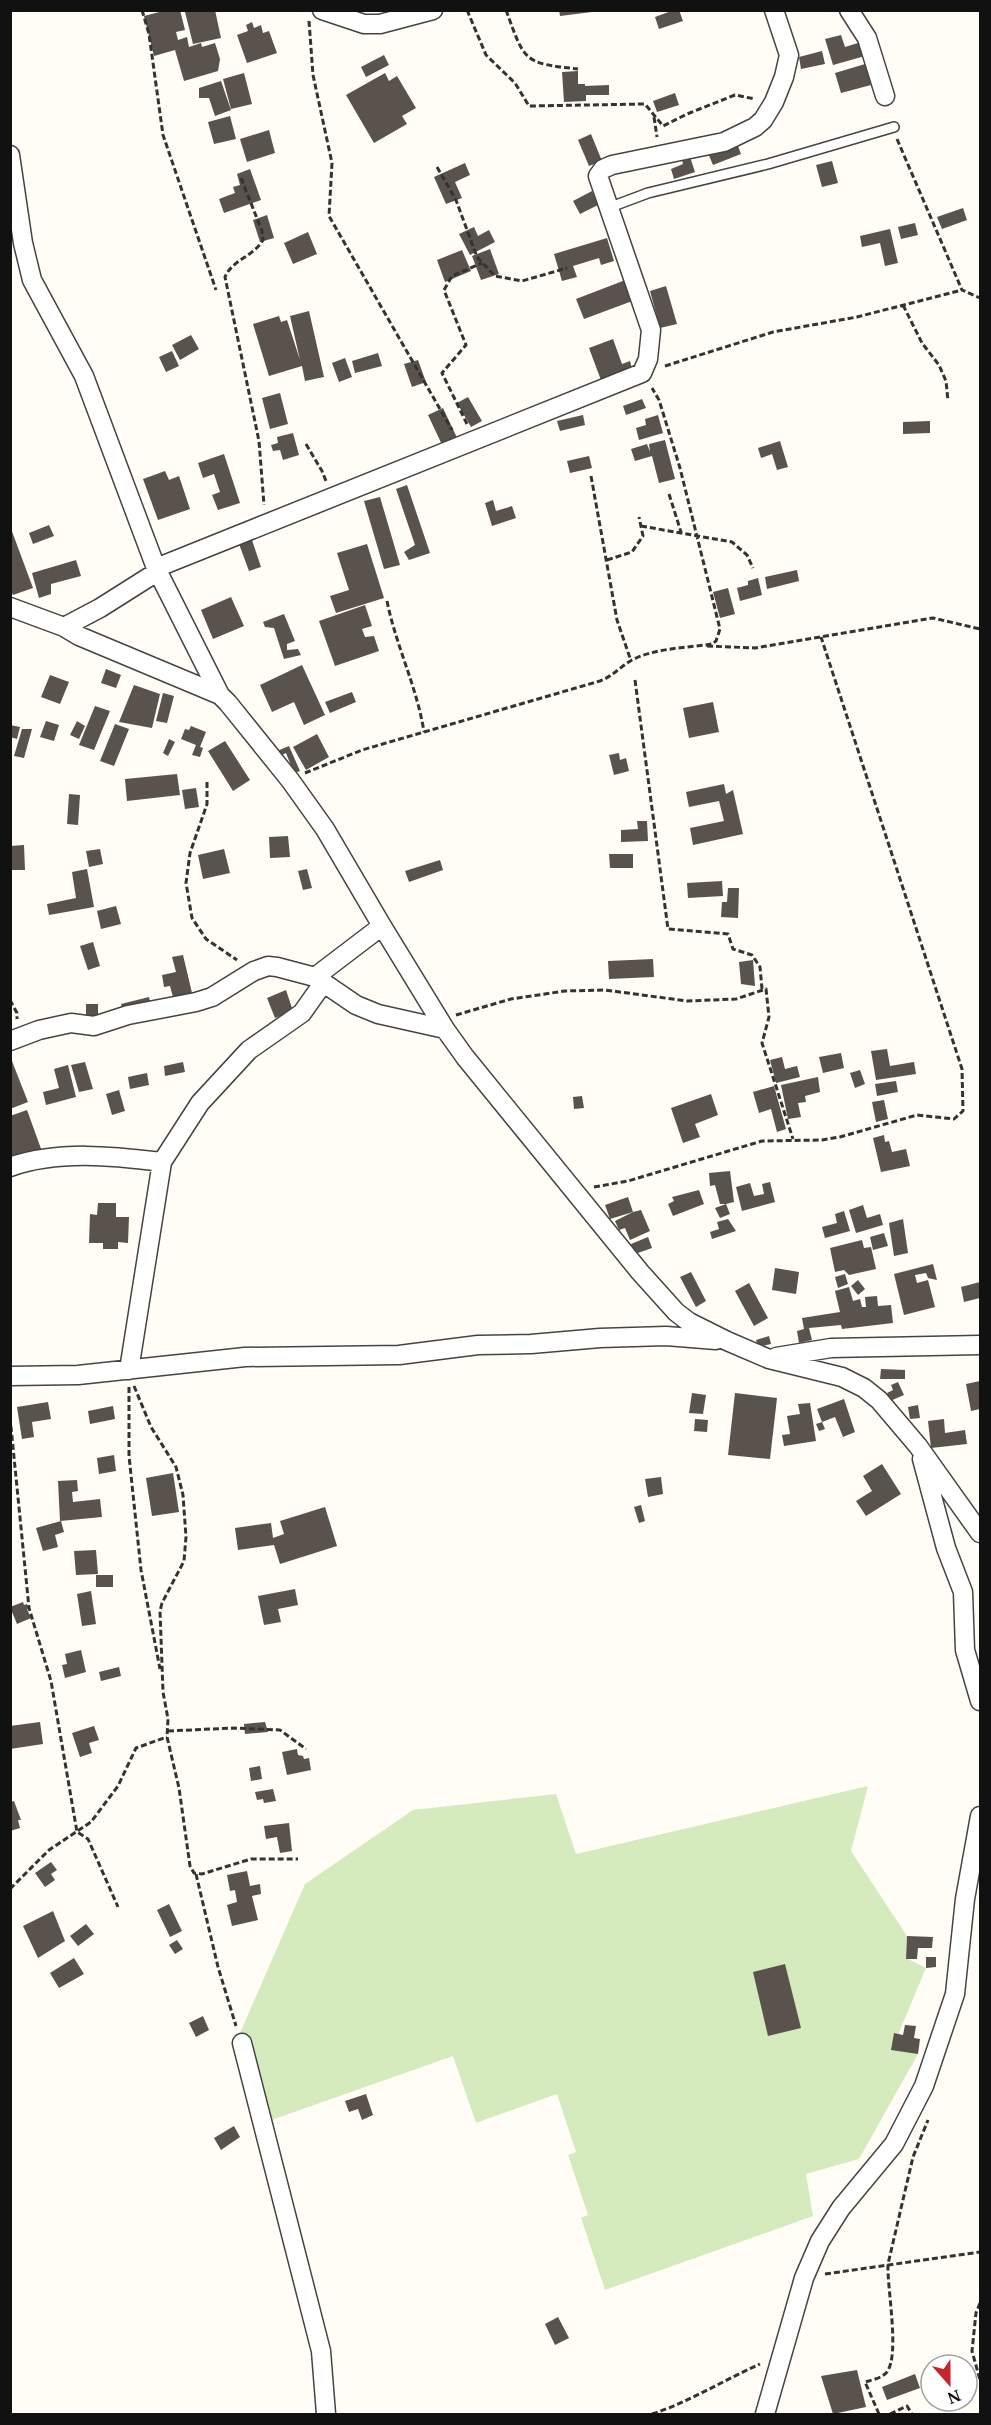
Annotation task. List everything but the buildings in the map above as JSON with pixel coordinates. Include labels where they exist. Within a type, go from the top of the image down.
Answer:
[{"type":"street","points":[[322,10],[364,24],[380,24],[433,10]]},
{"type":"street","points":[[64,627],[107,604],[157,570],[474,439],[642,373],[648,358],[651,330],[598,178],[603,169],[612,165],[724,142],[755,127],[763,120],[784,78],[789,55],[774,10]]},
{"type":"street","points":[[849,10],[867,38],[885,96]]},
{"type":"street","points":[[10,155],[13,190],[32,280],[84,376],[157,570],[220,695],[290,780],[325,829],[442,1025],[465,1057],[640,1272],[676,1312],[689,1322],[769,1359],[842,1377],[864,1388],[879,1400],[918,1446],[981,1533]]},
{"type":"street","points":[[10,607],[64,627],[79,636],[220,695]]},
{"type":"street","points":[[129,1370],[162,1162],[200,1103],[249,1050],[302,1013],[319,980],[382,926]]},
{"type":"street","points":[[10,1041],[71,1023],[94,1026],[204,999],[227,989],[254,971],[268,966],[319,980],[356,1005],[378,1014],[442,1025]]},
{"type":"street","points":[[10,1167],[39,1160],[103,1155],[162,1162]]},
{"type":"street","points":[[10,1376],[78,1375],[245,1357],[388,1355],[478,1345],[531,1344],[600,1338],[666,1336],[727,1341]]},
{"type":"street","points":[[769,1359],[831,1348],[981,1346]]},
{"type":"street","points":[[918,1446],[946,1548],[963,1592],[965,1650],[981,1701]]},
{"type":"street","points":[[765,2415],[804,2278],[831,2222],[894,2144],[924,2086],[956,1994],[964,1899],[981,1816]]},
{"type":"street","points":[[242,2043],[321,2351],[326,2415]]},
{"type":"lane","points":[[608,208],[648,193],[768,164],[894,127]]},
{"type":"path","points":[[142,10],[148,34],[163,135],[216,290]]},
{"type":"path","points":[[309,10],[312,75],[332,163],[329,216],[453,431]]},
{"type":"path","points":[[467,10],[486,55],[515,83],[529,106],[645,104],[663,126],[735,95],[774,102]]},
{"type":"path","points":[[506,10],[521,49],[527,57],[540,64],[578,69]]},
{"type":"path","points":[[894,127],[901,152],[963,290]]},
{"type":"path","points":[[437,167],[456,200],[477,257],[495,276],[522,281],[567,268]]},
{"type":"path","points":[[241,178],[262,231],[263,240],[253,253],[229,270],[225,277],[259,441],[266,501],[258,527]]},
{"type":"path","points":[[474,439],[442,373],[466,345],[444,290],[452,276],[482,263]]},
{"type":"path","points":[[290,780],[362,750],[609,678],[631,661],[650,654],[716,641],[720,629],[680,468],[658,400],[642,373],[773,332],[857,317],[963,290],[981,298]]},
{"type":"path","points":[[903,305],[922,343],[939,365],[946,381],[948,401]]},
{"type":"path","points":[[306,444],[322,471],[332,497]]},
{"type":"path","points":[[591,476],[617,620],[631,661]]},
{"type":"path","points":[[669,494],[681,532]]},
{"type":"path","points":[[607,560],[632,552],[642,536],[639,517]]},
{"type":"path","points":[[641,526],[732,542],[747,555],[753,568]]},
{"type":"path","points":[[387,601],[404,667],[419,703],[424,732]]},
{"type":"path","points":[[698,646],[755,648],[933,618],[981,630]]},
{"type":"path","points":[[574,1191],[628,1181],[762,1141],[822,1140],[917,1115],[954,1119],[962,1115],[965,1101],[962,1069],[821,637]]},
{"type":"path","points":[[635,680],[668,929],[728,934],[733,950],[752,954],[760,967],[762,989]]},
{"type":"path","points":[[207,782],[207,804],[190,853],[186,883],[192,918],[206,939],[254,971]]},
{"type":"path","points":[[442,1025],[511,999],[565,991],[605,990],[687,1001],[736,999],[762,989],[767,990],[769,1017],[762,1042],[793,1139]]},
{"type":"path","points":[[129,1370],[147,1419],[176,1467],[183,1495],[186,1537],[184,1561],[160,1611],[162,1682]]},
{"type":"path","points":[[129,1370],[129,1456],[141,1570],[168,1719],[168,1737],[180,1788],[190,1866],[196,1874],[218,1967],[242,2043]]},
{"type":"path","points":[[10,1418],[29,1608],[51,1681],[77,1832],[88,1839],[118,1907]]},
{"type":"path","points":[[168,1731],[279,1730],[306,1749]]},
{"type":"path","points":[[10,1888],[49,1850],[92,1822],[118,1786],[136,1748],[168,1737]]},
{"type":"path","points":[[196,1874],[251,1859],[298,1859]]},
{"type":"path","points":[[879,2415],[865,2382],[881,2377],[889,2369],[893,2346],[887,2282],[888,2264],[913,2157],[926,2131],[930,2112]]},
{"type":"path","points":[[804,2278],[981,2252]]},
{"type":"path","points":[[981,2303],[976,2313],[972,2351],[981,2380]]},
{"type":"path","points":[[652,2415],[781,2354]]},
{"type":"path","points":[[890,2415],[907,2406],[912,2415]]},
{"type":"green space","points":[[868,1786],[851,1851],[907,1936],[906,1958],[926,1968],[892,2049],[918,2054],[859,2159],[806,2174],[813,2216],[605,2290],[581,2218],[588,2215],[568,2155],[576,2152],[557,2094],[476,2123],[453,2056],[266,2122],[240,2033],[305,1884],[413,1810],[556,1794],[576,1854]]}]
